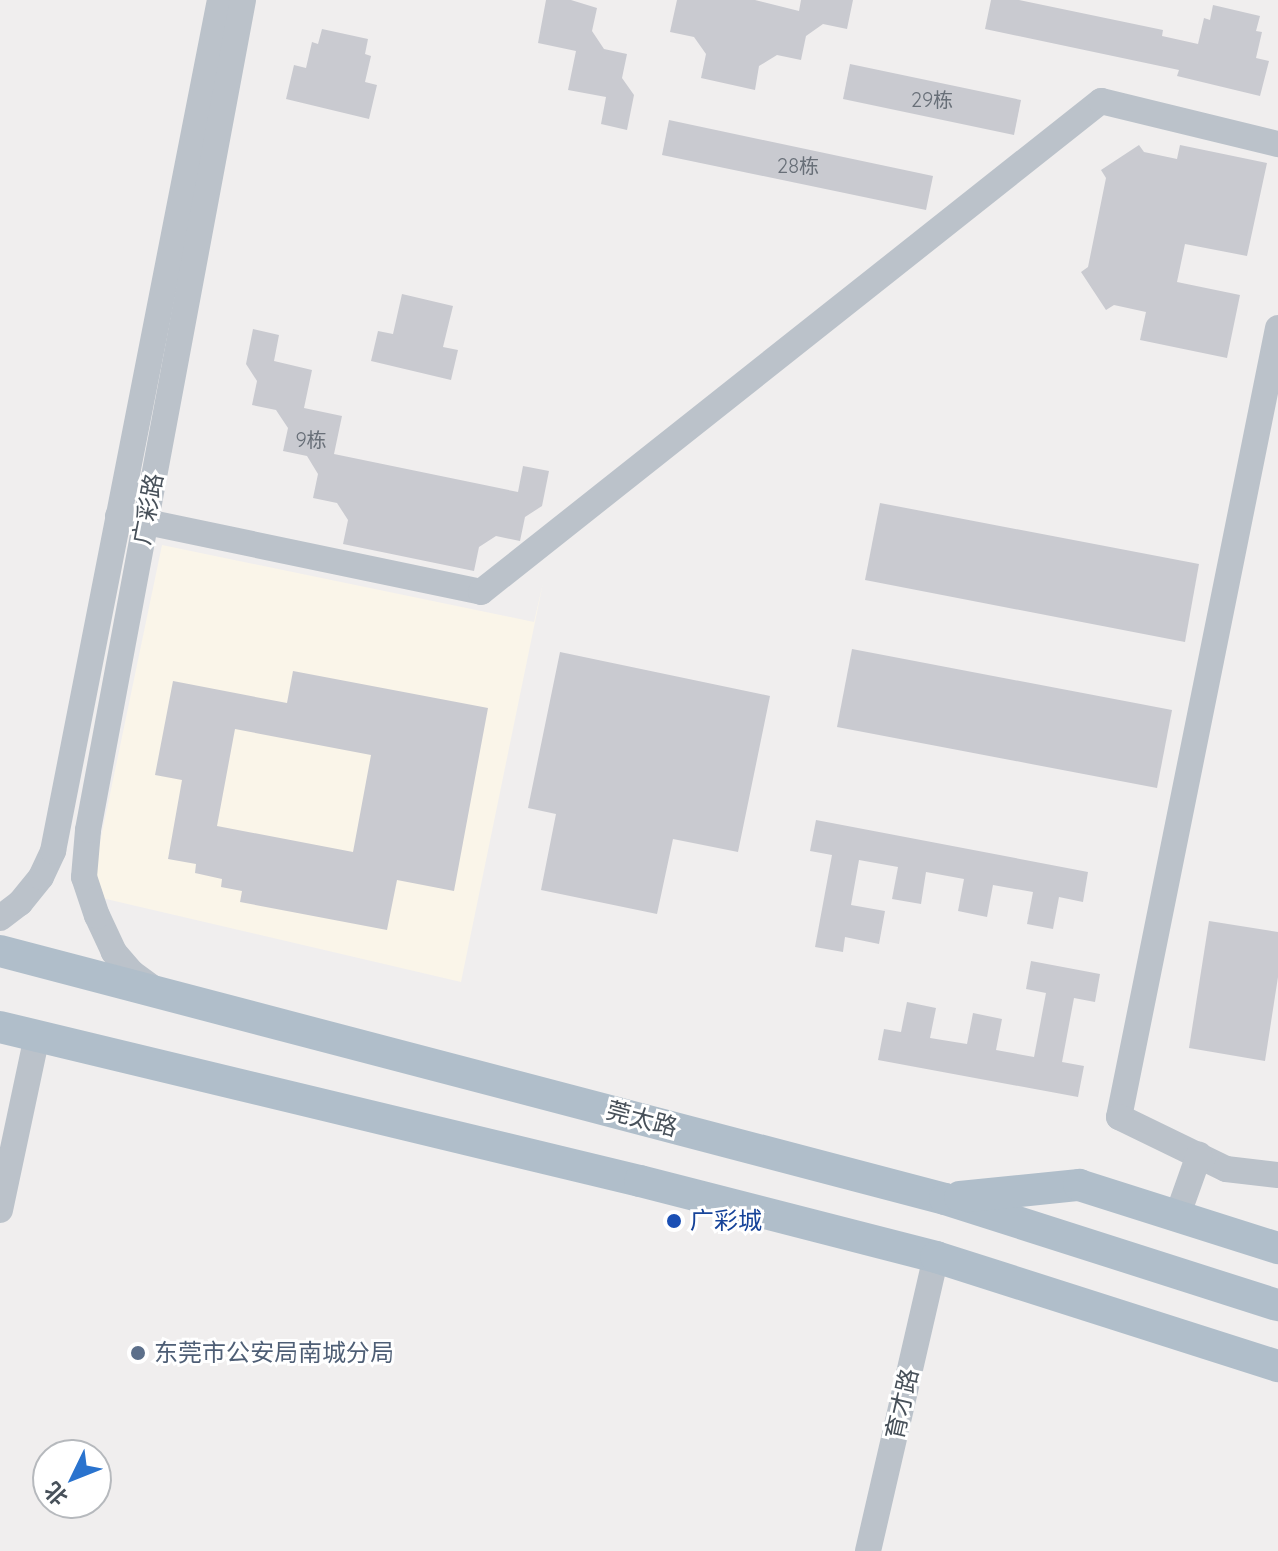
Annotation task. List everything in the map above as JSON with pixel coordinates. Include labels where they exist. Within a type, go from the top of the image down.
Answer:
[{"type":"main road","name":"莞太路","points":[[0,951],[945,1199],[1278,1305]]},
{"type":"main road","points":[[0,1027],[640,1181],[936,1257],[1278,1366]]},
{"type":"main road","points":[[945,1199],[1079,1185],[1278,1248]]},
{"type":"street","name":"广彩路","points":[[0,918],[20,903],[41,877],[53,851],[220,0]]},
{"type":"street","name":"广彩路","points":[[160,993],[132,973],[114,952],[84,877],[88,830],[243,0]]},
{"type":"street","points":[[118,516],[481,592],[1101,101],[1278,144]]},
{"type":"street","points":[[1278,328],[1119,1117],[1226,1169],[1278,1175]]},
{"type":"street","points":[[0,1210],[37,1036]]},
{"type":"street","points":[[1178,1214],[1199,1155]]},
{"type":"street","name":"育才路","points":[[868,1551],[936,1257]]},
{"type":"shaded area","points":[[162,545],[534,622],[543,583],[461,982],[89,895]]},
{"type":"building","points":[[546,0],[571,0],[597,8],[592,31],[604,49],[627,54],[622,78],[634,95],[627,130],[601,124],[606,97],[568,90],[576,51],[538,43]]},
{"type":"building","points":[[677,0],[755,0],[799,11],[801,0],[853,0],[847,29],[823,24],[806,36],[801,60],[777,55],[759,66],[755,90],[701,78],[706,54],[694,37],[670,32]]},
{"type":"building","points":[[991,0],[1019,0],[1163,30],[1162,36],[1198,44],[1204,18],[1210,20],[1213,5],[1260,16],[1256,31],[1262,32],[1256,58],[1269,61],[1260,96],[1177,76],[1179,70],[985,29]]},
{"type":"building","points":[[322,29],[368,39],[365,54],[371,56],[365,82],[377,85],[369,119],[286,99],[294,65],[306,68],[312,42],[318,44]]},
{"type":"building","points":[[850,64],[1021,100],[1014,135],[843,99]]},
{"type":"building","points":[[669,120],[933,176],[926,210],[662,155]]},
{"type":"building","points":[[1139,145],[1144,152],[1177,159],[1180,145],[1267,163],[1247,256],[1185,244],[1177,282],[1240,295],[1227,358],[1140,340],[1146,312],[1114,305],[1106,310],[1081,272],[1088,267],[1106,178],[1101,170]]},
{"type":"building","points":[[402,294],[453,306],[443,347],[458,350],[451,380],[371,361],[378,331],[393,334]]},
{"type":"building","points":[[253,329],[279,335],[274,361],[312,370],[304,408],[342,416],[334,454],[518,492],[523,466],[549,471],[542,506],[525,517],[520,541],[496,536],[479,547],[474,571],[343,544],[348,520],[337,503],[313,498],[318,474],[307,456],[283,451],[288,428],[276,410],[252,405],[257,381],[246,364]]},
{"type":"building","points":[[880,503],[1199,564],[1185,642],[865,580]]},
{"type":"building","points":[[852,649],[1172,710],[1157,788],[837,727]]},
{"type":"building","points":[[560,652],[770,696],[738,852],[673,839],[657,914],[541,890],[556,814],[528,808]]},
{"type":"building","points":[[293,671],[488,708],[454,891],[397,880],[387,930],[240,902],[242,891],[221,887],[222,879],[195,873],[196,864],[168,859],[182,780],[155,775],[173,681],[287,703]],"holes":[[[235,729],[371,755],[353,852],[217,826]]]},
{"type":"building","points":[[816,820],[1088,872],[1083,902],[1059,897],[1053,929],[1027,924],[1033,892],[993,885],[987,917],[958,911],[964,879],[926,872],[921,904],[892,899],[898,867],[859,860],[851,905],[885,911],[879,944],[845,937],[843,952],[815,947],[832,855],[810,851]]},
{"type":"building","points":[[1209,921],[1278,932],[1278,977],[1265,1061],[1189,1048]]},
{"type":"building","points":[[1031,961],[1100,974],[1095,1002],[1074,998],[1062,1062],[1084,1066],[1078,1097],[878,1060],[884,1029],[901,1032],[907,1002],[936,1008],[930,1038],[967,1044],[973,1013],[1002,1019],[996,1050],[1034,1057],[1046,993],[1026,989]]},
{"type":"place","name":"广彩城","points":[[674,1221]]},
{"type":"place","name":"东莞市公安局南城分局","points":[[138,1353]]}]
